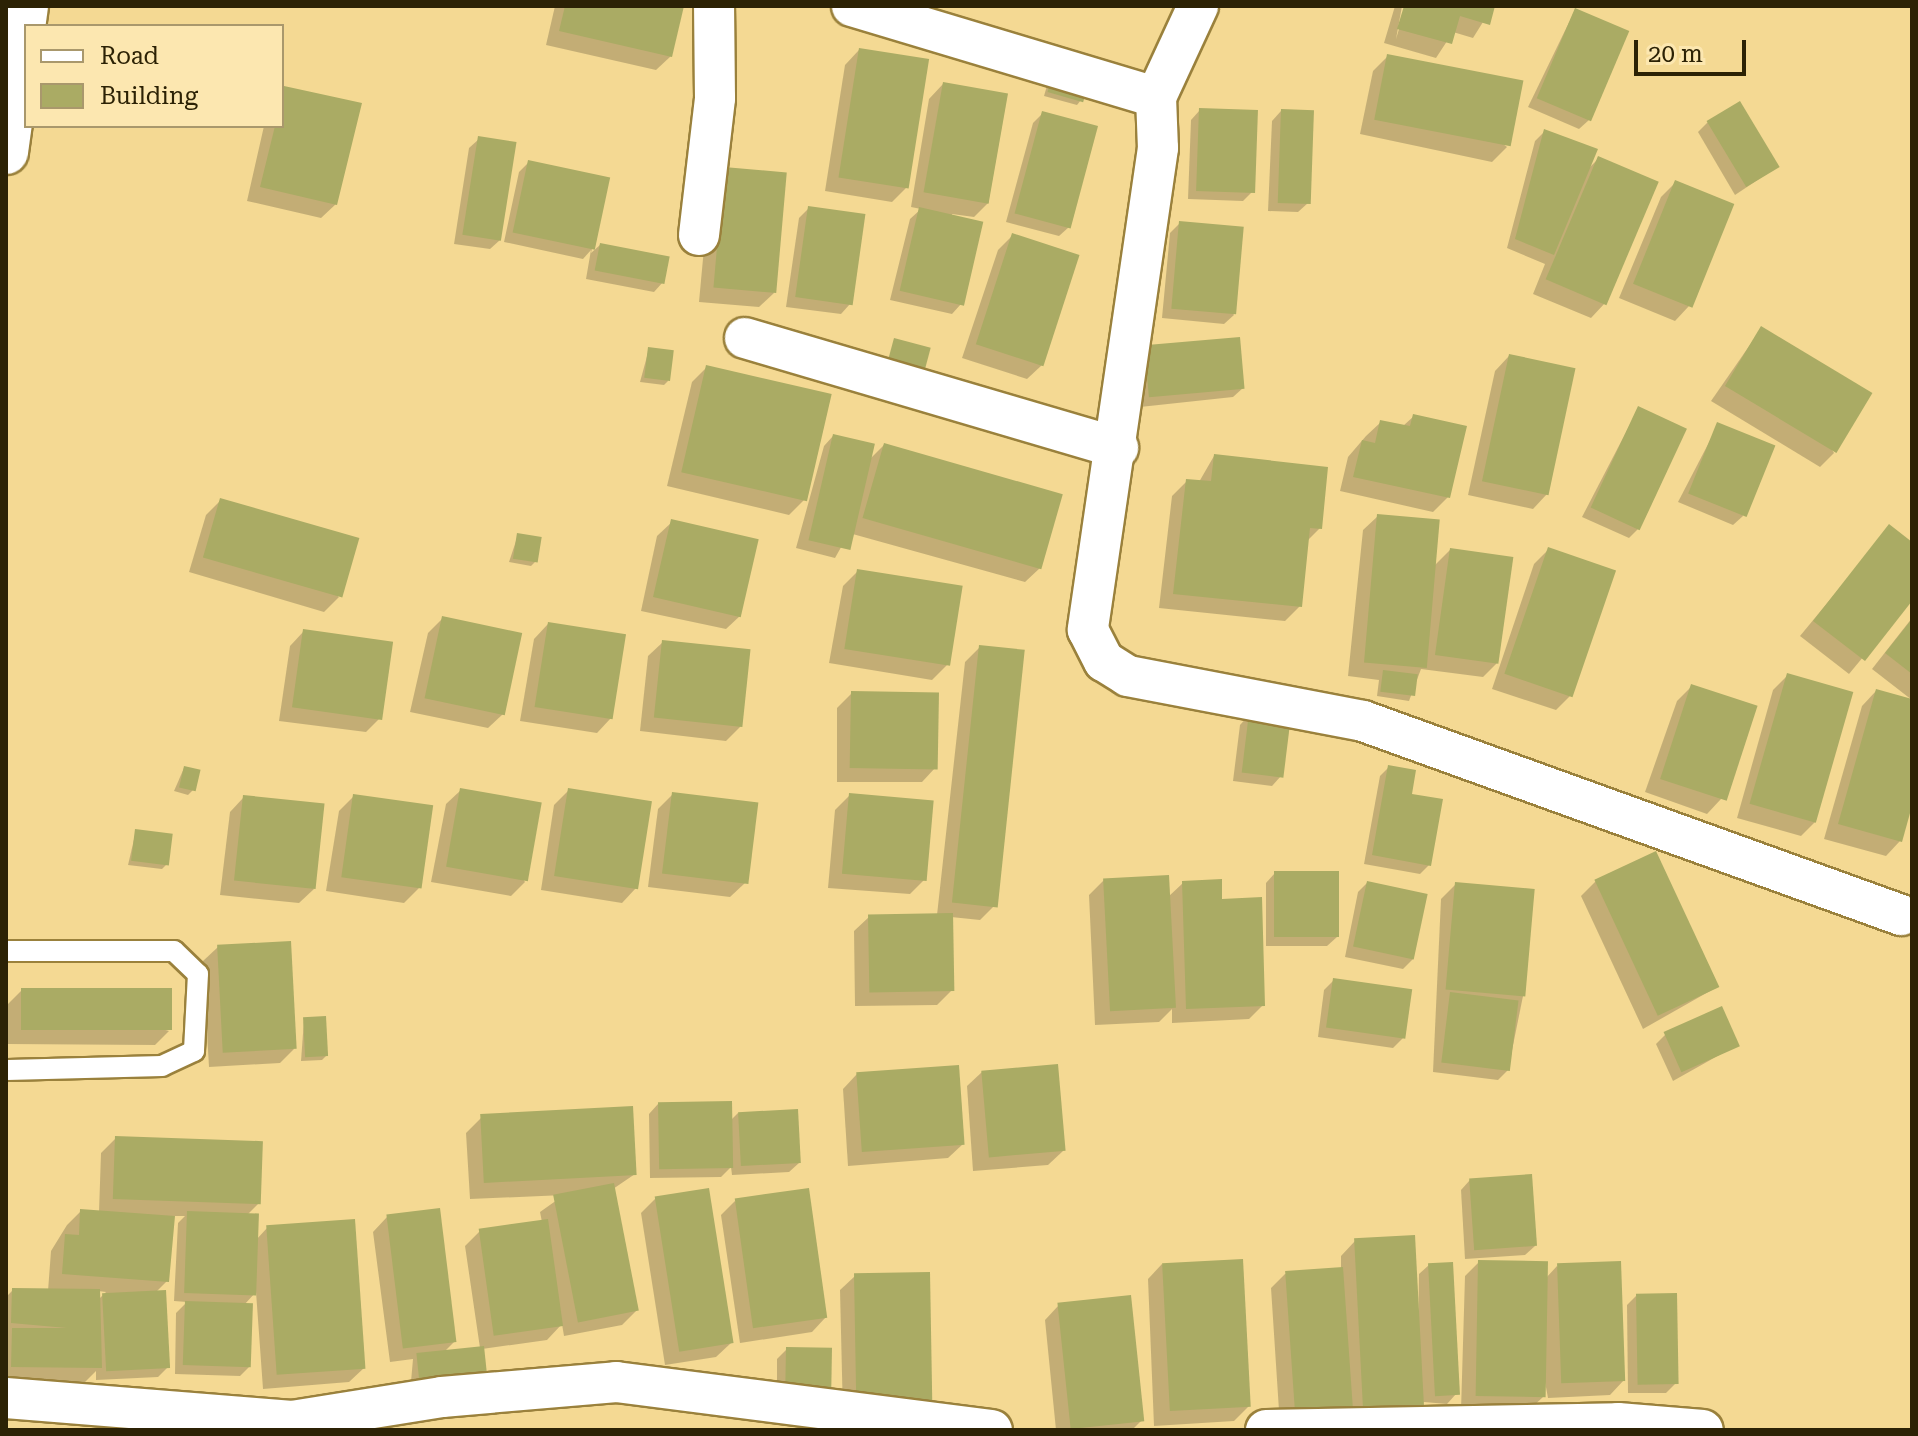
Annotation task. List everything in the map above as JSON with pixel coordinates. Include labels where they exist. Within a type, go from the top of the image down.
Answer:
[{"type":"main road","points":[[6,152],[26,6]]},
{"type":"street","points":[[699,235],[715,98],[714,6]]},
{"type":"street","points":[[852,6],[1156,97]]},
{"type":"street","points":[[1198,6],[1156,97],[1158,148],[1118,448],[1088,630],[1104,661],[1128,676],[1363,721],[1714,853],[1901,915]]},
{"type":"street","points":[[745,338],[1118,448]]},
{"type":"street","points":[[6,1398],[292,1421],[442,1397],[616,1382],[992,1430]]},
{"type":"street","points":[[1266,1430],[1573,1423],[1703,1430]]},
{"type":"lane","points":[[6,951],[174,951],[198,974],[194,1051],[162,1066],[6,1070]]},
{"type":"building","points":[[565,6],[684,6],[672,57],[559,31]]},
{"type":"building","points":[[1404,6],[1495,6],[1490,25],[1460,16],[1452,44],[1397,29]]},
{"type":"building","points":[[1575,8],[1629,31],[1591,121],[1537,98]]},
{"type":"building","points":[[859,48],[929,59],[909,188],[839,177]]},
{"type":"building","points":[[1387,54],[1523,81],[1511,146],[1374,120]]},
{"type":"building","points":[[1055,66],[1091,76],[1083,102],[1048,92]]},
{"type":"building","points":[[943,82],[1008,93],[989,204],[924,192]]},
{"type":"building","points":[[284,86],[362,103],[337,205],[260,187],[275,128],[284,128]]},
{"type":"building","points":[[1740,101],[1780,167],[1746,187],[1707,121]]},
{"type":"building","points":[[1199,108],[1258,110],[1255,193],[1196,191]]},
{"type":"building","points":[[1281,109],[1314,110],[1311,204],[1278,203]]},
{"type":"building","points":[[1042,111],[1098,126],[1071,228],[1015,213]]},
{"type":"building","points":[[1544,129],[1598,149],[1554,255],[1515,239]]},
{"type":"building","points":[[478,136],[517,142],[501,241],[462,235]]},
{"type":"building","points":[[1598,156],[1659,182],[1606,305],[1546,279]]},
{"type":"building","points":[[528,160],[610,177],[595,250],[513,232]]},
{"type":"building","points":[[724,167],[787,172],[776,293],[713,288]]},
{"type":"building","points":[[1675,180],[1734,204],[1692,308],[1633,284]]},
{"type":"building","points":[[808,206],[865,214],[853,305],[795,297]]},
{"type":"building","points":[[919,207],[983,222],[964,306],[900,291]]},
{"type":"building","points":[[1179,221],[1244,227],[1236,314],[1171,309]]},
{"type":"building","points":[[1012,233],[1080,255],[1043,366],[976,344]]},
{"type":"building","points":[[600,243],[670,257],[664,284],[595,270]]},
{"type":"building","points":[[1761,326],[1872,393],[1836,453],[1725,386]]},
{"type":"building","points":[[1240,337],[1245,389],[1149,397],[1144,345]]},
{"type":"building","points":[[894,338],[931,348],[924,374],[887,364]]},
{"type":"building","points":[[648,347],[674,350],[670,381],[644,378]]},
{"type":"building","points":[[1509,354],[1576,368],[1548,495],[1482,481]]},
{"type":"building","points":[[706,365],[832,394],[807,501],[681,472]]},
{"type":"building","points":[[1638,406],[1687,429],[1640,530],[1591,508]]},
{"type":"building","points":[[1413,414],[1467,426],[1450,498],[1353,477],[1362,440],[1375,443],[1380,420],[1410,426]]},
{"type":"building","points":[[1717,422],[1775,446],[1747,517],[1688,493]]},
{"type":"building","points":[[833,434],[875,444],[850,550],[808,540]]},
{"type":"building","points":[[884,443],[1063,494],[1041,569],[863,518]]},
{"type":"building","points":[[1214,454],[1328,467],[1322,529],[1310,528],[1302,607],[1173,594],[1186,479],[1211,481]]},
{"type":"building","points":[[220,498],[359,538],[342,598],[203,558]]},
{"type":"building","points":[[1377,514],[1440,519],[1427,668],[1364,662]]},
{"type":"building","points":[[671,519],[759,539],[741,617],[653,597]]},
{"type":"building","points":[[1889,524],[1912,542],[1912,601],[1865,661],[1813,621]]},
{"type":"building","points":[[517,533],[542,537],[538,563],[513,559]]},
{"type":"building","points":[[1548,547],[1616,570],[1572,697],[1504,674]]},
{"type":"building","points":[[1450,548],[1513,557],[1498,664],[1435,655]]},
{"type":"building","points":[[857,569],[963,586],[950,666],[844,649]]},
{"type":"building","points":[[442,616],[522,633],[505,715],[425,698]]},
{"type":"building","points":[[1912,619],[1912,674],[1885,653]]},
{"type":"building","points":[[548,622],[626,634],[613,719],[535,707]]},
{"type":"building","points":[[303,629],[393,642],[382,720],[292,707]]},
{"type":"building","points":[[662,640],[751,649],[742,727],[654,718]]},
{"type":"building","points":[[979,645],[1025,650],[998,907],[952,903]]},
{"type":"building","points":[[1383,670],[1418,674],[1415,696],[1380,692]]},
{"type":"building","points":[[1787,673],[1853,692],[1816,823],[1750,804]]},
{"type":"building","points":[[1691,684],[1758,706],[1727,801],[1660,779]]},
{"type":"building","points":[[1876,689],[1912,699],[1912,806],[1902,842],[1838,824]]},
{"type":"building","points":[[851,691],[939,693],[938,770],[850,768]]},
{"type":"building","points":[[1249,713],[1291,718],[1283,778],[1242,773]]},
{"type":"building","points":[[1388,765],[1416,770],[1412,794],[1443,799],[1431,866],[1372,855]]},
{"type":"building","points":[[184,766],[201,770],[196,791],[179,787]]},
{"type":"building","points":[[460,788],[542,802],[528,881],[446,867]]},
{"type":"building","points":[[568,788],[652,801],[638,889],[554,876]]},
{"type":"building","points":[[672,792],[758,803],[748,884],[662,873]]},
{"type":"building","points":[[849,793],[934,800],[927,881],[842,874]]},
{"type":"building","points":[[353,794],[433,805],[422,888],[341,877]]},
{"type":"building","points":[[243,795],[325,804],[316,889],[234,881]]},
{"type":"building","points":[[135,829],[173,834],[169,865],[131,861]]},
{"type":"building","points":[[1656,851],[1719,987],[1658,1016],[1594,880]]},
{"type":"building","points":[[1274,871],[1339,871],[1339,937],[1274,937]]},
{"type":"building","points":[[1169,875],[1176,1008],[1110,1011],[1103,878]]},
{"type":"building","points":[[1222,879],[1222,899],[1262,897],[1265,1006],[1186,1009],[1182,881]]},
{"type":"building","points":[[1367,881],[1428,894],[1414,959],[1353,947]]},
{"type":"building","points":[[1455,882],[1535,889],[1525,997],[1446,990]]},
{"type":"building","points":[[953,913],[954,991],[869,992],[868,914]]},
{"type":"building","points":[[291,941],[297,1049],[223,1053],[217,945]]},
{"type":"building","points":[[1333,978],[1412,989],[1405,1039],[1326,1028]]},
{"type":"building","points":[[21,988],[172,988],[172,1030],[21,1030]]},
{"type":"building","points":[[1450,992],[1518,1000],[1510,1071],[1441,1062]]},
{"type":"building","points":[[1722,1006],[1740,1046],[1681,1072],[1664,1032]]},
{"type":"building","points":[[326,1016],[328,1056],[305,1057],[303,1017]]},
{"type":"building","points":[[1058,1064],[1066,1151],[989,1157],[981,1071]]},
{"type":"building","points":[[959,1065],[965,1145],[862,1152],[856,1072]]},
{"type":"building","points":[[732,1101],[733,1168],[659,1169],[658,1102]]},
{"type":"building","points":[[633,1106],[637,1175],[484,1183],[480,1114]]},
{"type":"building","points":[[798,1109],[801,1163],[741,1166],[738,1112]]},
{"type":"building","points":[[115,1136],[263,1141],[261,1204],[113,1199]]},
{"type":"building","points":[[1532,1174],[1537,1246],[1474,1250],[1469,1178]]},
{"type":"building","points":[[614,1183],[639,1311],[578,1322],[553,1195]]},
{"type":"building","points":[[709,1188],[734,1343],[679,1352],[655,1197]]},
{"type":"building","points":[[809,1188],[827,1318],[753,1328],[735,1198]]},
{"type":"building","points":[[440,1208],[456,1342],[403,1349],[386,1215]]},
{"type":"building","points":[[80,1209],[175,1216],[169,1282],[62,1274],[65,1234],[79,1235]]},
{"type":"building","points":[[187,1211],[259,1214],[256,1295],[184,1293]]},
{"type":"building","points":[[355,1219],[365,1369],[277,1375],[266,1225]]},
{"type":"building","points":[[548,1219],[563,1326],[494,1336],[479,1229]]},
{"type":"building","points":[[1415,1235],[1424,1406],[1363,1409],[1354,1238]]},
{"type":"building","points":[[1243,1259],[1251,1407],[1170,1411],[1162,1263]]},
{"type":"building","points":[[1478,1260],[1548,1261],[1546,1397],[1476,1396]]},
{"type":"building","points":[[1621,1261],[1625,1381],[1561,1383],[1557,1263]]},
{"type":"building","points":[[1453,1262],[1460,1395],[1435,1396],[1428,1263]]},
{"type":"building","points":[[1343,1267],[1353,1408],[1295,1412],[1285,1271]]},
{"type":"building","points":[[930,1272],[932,1400],[856,1401],[854,1273]]},
{"type":"building","points":[[12,1288],[100,1289],[102,1368],[11,1367],[12,1328],[67,1328],[11,1323]]},
{"type":"building","points":[[166,1290],[170,1368],[106,1371],[102,1293]]},
{"type":"building","points":[[1677,1293],[1679,1384],[1638,1385],[1636,1294]]},
{"type":"building","points":[[1131,1295],[1144,1421],[1071,1429],[1057,1303]]},
{"type":"building","points":[[185,1301],[253,1303],[251,1367],[183,1365]]},
{"type":"building","points":[[484,1346],[487,1376],[420,1383],[416,1353]]},
{"type":"building","points":[[786,1347],[832,1348],[831,1390],[785,1389]]}]
